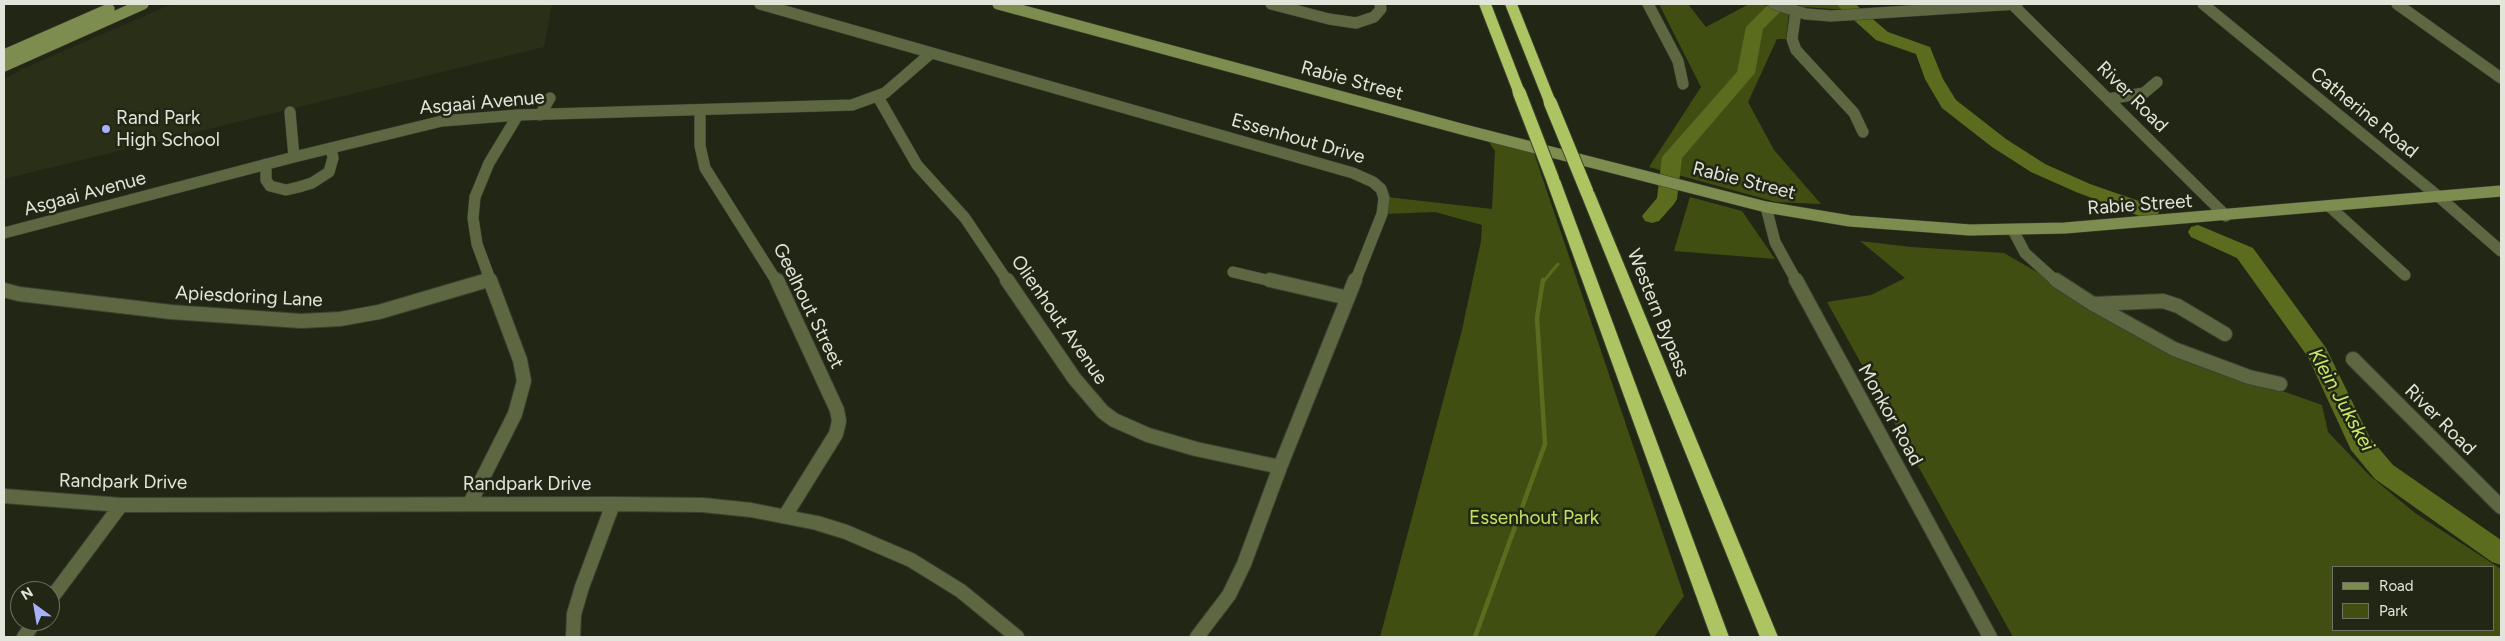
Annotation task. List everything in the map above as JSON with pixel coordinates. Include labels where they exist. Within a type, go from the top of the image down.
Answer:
[{"type":"highway","points":[[1486,4],[1553,180],[1720,637]]},
{"type":"highway","name":"Western Bypass","points":[[1511,4],[1769,637]]},
{"type":"street","points":[[4,55],[123,4]]},
{"type":"street","points":[[4,66],[143,4]]},
{"type":"street","name":"Essenhout Drive","points":[[760,4],[1352,173],[1373,182],[1384,196],[1383,208],[1280,467],[1244,564],[1229,595],[1197,637]]},
{"type":"street","name":"Rabie Street","points":[[998,4],[1446,125],[1766,207],[1850,221],[1896,226],[2013,230],[2065,228],[2226,216],[2501,191]]},
{"type":"street","points":[[1271,4],[1329,19],[1356,23],[1374,18],[1381,9],[1380,4]]},
{"type":"street","points":[[1648,4],[1678,61],[1683,84]]},
{"type":"street","points":[[1774,4],[1821,16],[2017,4]]},
{"type":"street","name":"River Road","points":[[2012,4],[2226,216]]},
{"type":"street","name":"Catherine Road","points":[[2203,4],[2439,197],[2501,251]]},
{"type":"street","points":[[2397,4],[2501,78]]},
{"type":"street","points":[[1792,10],[1792,39],[1796,50],[1854,113],[1863,132]]},
{"type":"street","name":"Asgaai Avenue","points":[[5,233],[266,164],[442,121],[518,115],[838,106],[878,97],[930,54]]},
{"type":"street","points":[[2108,99],[2144,93],[2157,82]]},
{"type":"street","name":"Olienhout Avenue","points":[[878,97],[917,165],[965,218],[1074,378],[1102,412],[1114,420],[1148,435],[1196,449],[1280,467]]},
{"type":"street","points":[[540,115],[550,98]]},
{"type":"street","name":"Geelhout Street","points":[[700,111],[700,146],[706,168],[773,272],[838,410],[839,420],[836,434],[795,497],[786,516]]},
{"type":"street","points":[[290,112],[294,157]]},
{"type":"street","points":[[470,504],[515,414],[524,381],[520,360],[489,280],[474,234],[475,197],[492,157],[518,115]]},
{"type":"street","points":[[266,164],[266,180],[270,186],[275,189],[286,190],[299,187],[312,183],[329,172],[333,158],[331,148]]},
{"type":"street","points":[[2329,206],[2405,275]]},
{"type":"street","name":"Monkor Road","points":[[1766,207],[1775,242],[1990,637]]},
{"type":"street","points":[[2013,230],[2025,253],[2058,282],[2093,304],[2174,348],[2249,377],[2280,384]]},
{"type":"street","points":[[4,245],[5,233]]},
{"type":"street","points":[[1232,272],[1348,298]]},
{"type":"street","name":"Apiesdoring Lane","points":[[4,290],[19,294],[171,312],[262,320],[301,321],[340,320],[379,312],[489,280]]},
{"type":"street","points":[[2093,304],[2163,301],[2178,306],[2225,334]]},
{"type":"street","name":"River Road","points":[[2353,359],[2501,507]]},
{"type":"street","name":"Randpark Drive","points":[[4,496],[121,505],[702,505],[786,516],[846,532],[910,560],[961,591],[1017,637]]},
{"type":"street","points":[[573,637],[574,614],[582,587],[613,504]]},
{"type":"street","points":[[60,587],[121,505]]},
{"type":"shaded area","name":"Rand Park High School","points":[[172,4],[552,4],[544,47],[4,179],[4,79],[22,69]]},
{"type":"green space","points":[[1659,4],[1688,4],[1706,27],[1749,4],[1760,4],[1789,12],[1786,39],[1777,39],[1748,102],[1774,150],[1821,204],[1776,202],[1649,167],[1701,87]]},
{"type":"green space","points":[[1796,4],[1856,4],[1862,11],[1804,7]]},
{"type":"green space","name":"Essenhout Park","points":[[1484,135],[1531,144],[1684,596],[1654,637],[1380,637],[1462,330],[1481,241],[1482,225],[1435,212],[1385,214],[1387,197],[1492,209],[1495,151]]},
{"type":"green space","points":[[1690,197],[1742,211],[1775,259],[1674,251]]},
{"type":"green space","points":[[1860,241],[1911,247],[2004,253],[2181,355],[2322,405],[2328,432],[2369,475],[2415,513],[2501,569],[2501,637],[2013,637],[1827,302],[1871,295],[1905,278]]},
{"type":"waterway","points":[[1652,216],[1667,199],[1672,157],[1746,73],[1755,27],[1779,4]]},
{"type":"waterway","name":"Klein Jukskei","points":[[1845,4],[1882,36],[1924,51],[1934,79],[1949,104],[1999,143],[2038,168],[2083,188],[2149,212]]},
{"type":"waterway","name":"Klein Jukskei","points":[[2198,232],[2245,253],[2318,354],[2360,443],[2384,472],[2501,554]]},
{"type":"waterway","points":[[1543,282],[1558,264]]},
{"type":"waterway","points":[[1475,637],[1545,444],[1537,318],[1543,280]]},
{"type":"place","name":"Rand Park High School","points":[[106,129]]}]
